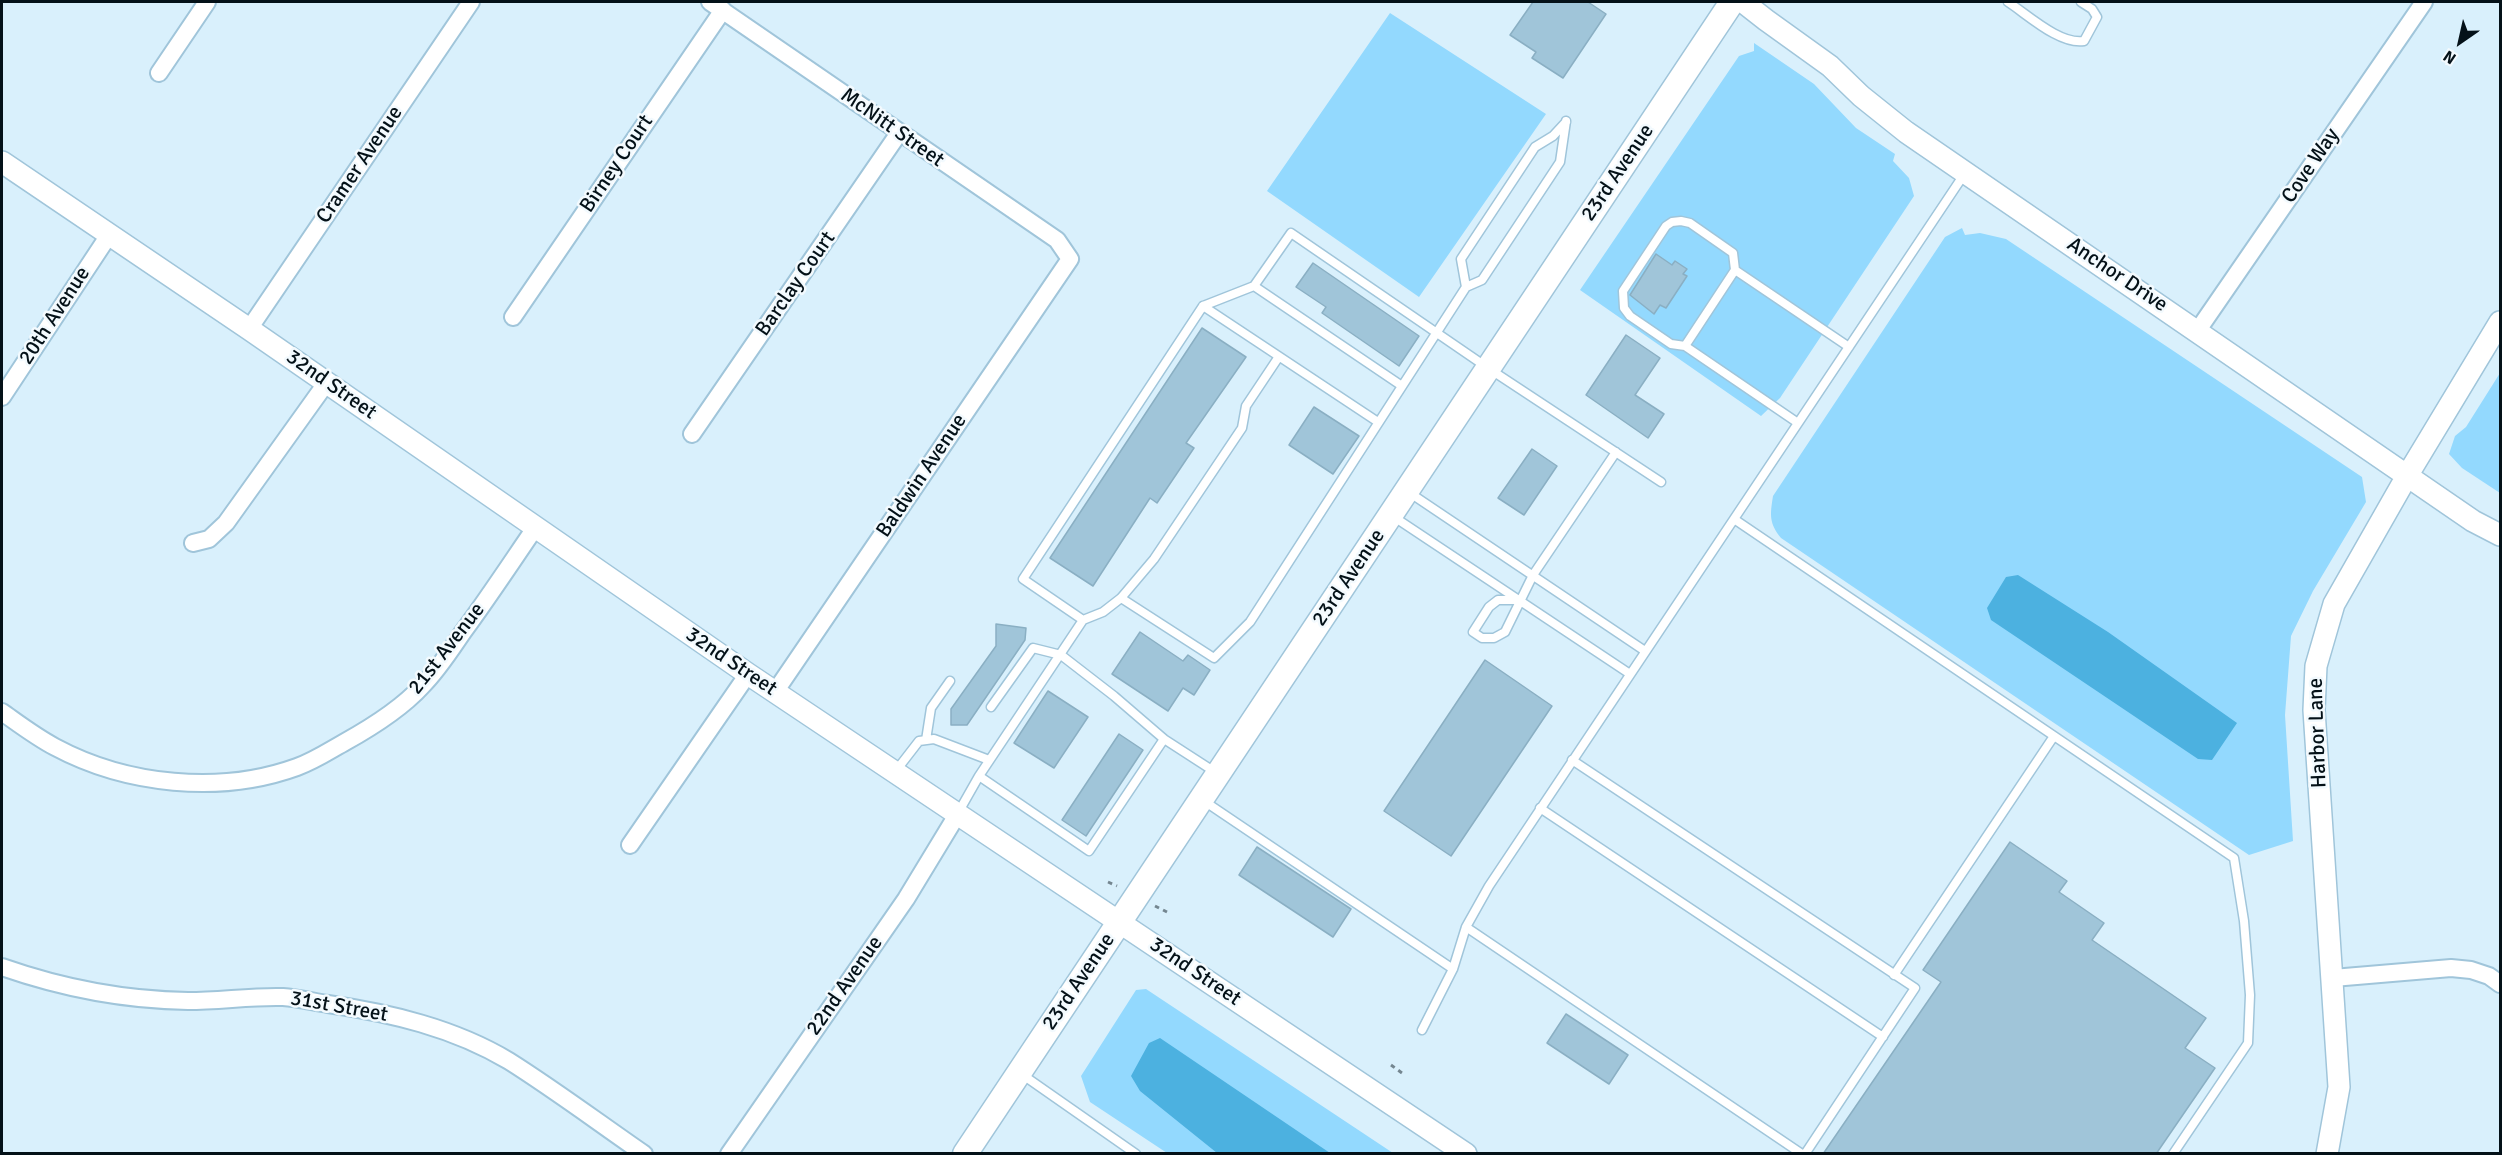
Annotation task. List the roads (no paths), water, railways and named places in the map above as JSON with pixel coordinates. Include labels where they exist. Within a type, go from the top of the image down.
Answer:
[{"type":"main road","name":"23rd Avenue","points":[[965,1154],[1732,2]]},
{"type":"street","points":[[159,73],[207,2]]},
{"type":"street","name":"Cramer Avenue","points":[[249,329],[471,2]]},
{"type":"street","name":"Anchor Drive","points":[[1743,2],[1830,66],[1861,96],[1906,132],[2198,330],[2473,521],[2500,535]]},
{"type":"street","name":"Cove Way","points":[[2198,330],[2424,2]]},
{"type":"street","name":"McNitt Street","points":[[716,6],[1056,240],[1070,259]]},
{"type":"street","name":"Birney Court","points":[[513,317],[716,6]]},
{"type":"street","name":"Barclay Court","points":[[692,434],[899,133]]},
{"type":"street","name":"32nd Street","points":[[2,162],[327,382],[535,528],[894,773],[1120,921],[1466,1154]]},
{"type":"street","name":"20th Avenue","points":[[2,397],[109,235]]},
{"type":"street","name":"Baldwin Avenue","points":[[775,692],[1070,259]]},
{"type":"street","name":"Harbor Lane","points":[[2327,1154],[2339,1087],[2314,710],[2316,666],[2334,604],[2407,476],[2500,322]]},
{"type":"street","points":[[193,543],[209,539],[226,523],[327,382]]},
{"type":"street","name":"21st Avenue","points":[[2,712],[55,747],[81,759],[127,774],[191,783],[232,781],[274,774],[316,759],[365,731],[409,699],[436,670],[535,528]]},
{"type":"street","points":[[630,844],[748,674]]},
{"type":"street","name":"22nd Avenue","points":[[729,1154],[906,899],[957,815]]},
{"type":"street","name":"31st Street","points":[[2,967],[50,984],[104,994],[182,1000],[285,997],[406,1019],[476,1044],[508,1061],[644,1154]]},
{"type":"street","points":[[2333,978],[2451,968],[2471,970],[2488,976],[2500,984]]},
{"type":"lane","points":[[2008,2],[2060,37],[2073,43],[2084,41],[2097,17],[2092,9],[2081,2]]},
{"type":"lane","points":[[1121,597],[1214,658],[1250,622],[1466,287],[1482,280],[1560,162],[1566,121],[1553,136],[1535,147],[1461,259],[1466,287]]},
{"type":"lane","points":[[1422,1030],[1454,969],[1466,927],[1489,886],[1965,172]]},
{"type":"lane","points":[[1685,346],[1735,270],[1733,253],[1690,223],[1681,220],[1666,226],[1623,291],[1624,308],[1630,316],[1671,344],[1685,346],[1798,423]]},
{"type":"lane","points":[[1083,620],[1023,579],[1203,306],[1254,286],[1291,233],[1488,368],[1661,482]]},
{"type":"lane","points":[[1735,270],[1849,347]]},
{"type":"lane","points":[[1254,286],[1401,386]]},
{"type":"lane","points":[[1203,306],[1278,358],[1378,422]]},
{"type":"lane","points":[[957,815],[989,760],[1083,620],[1103,612],[1121,597],[1154,560],[1242,428],[1246,406],[1278,358]]},
{"type":"lane","points":[[1519,600],[1498,600],[1489,607],[1473,632],[1482,638],[1494,638],[1505,632],[1533,575],[1616,452]]},
{"type":"lane","points":[[1407,490],[1645,651]]},
{"type":"lane","points":[[1391,514],[1630,674]]},
{"type":"lane","points":[[1734,519],[2234,858],[2244,921],[2249,985],[2248,1043],[2174,1154]]},
{"type":"lane","points":[[991,707],[1033,648],[1060,656],[1114,696],[1164,739],[1218,774]]},
{"type":"lane","points":[[926,740],[931,708],[950,681]]},
{"type":"lane","points":[[1894,975],[2054,736]]},
{"type":"lane","points":[[894,773],[919,741],[926,740],[934,739],[989,760]]},
{"type":"lane","points":[[979,776],[1089,852],[1164,739]]},
{"type":"lane","points":[[1466,927],[1804,1154],[1915,988],[1572,760]]},
{"type":"lane","points":[[1202,799],[1454,969]]},
{"type":"lane","points":[[1540,808],[1883,1037]]},
{"type":"lane","points":[[1019,1072],[1136,1154]]}]
